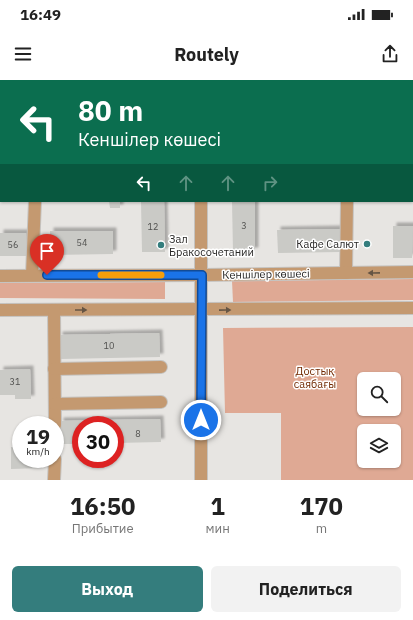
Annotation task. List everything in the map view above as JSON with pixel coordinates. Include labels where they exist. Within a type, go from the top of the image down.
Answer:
[{"type":"street","points":[[32,275],[35,202]]},
{"type":"street","points":[[201,480],[202,202]]},
{"type":"street","points":[[346,273],[347,202]]},
{"type":"street","name":"Кеншілер көшесі","points":[[0,276],[413,272]]},
{"type":"street","points":[[0,310],[413,308]]},
{"type":"street","points":[[54,310],[55,416]]},
{"type":"street","points":[[54,369],[161,367]]},
{"type":"street","points":[[55,404],[161,402]]},
{"type":"street","points":[[54,468],[54,480]]},
{"type":"green space","points":[[413,279],[413,300],[233,302],[232,281]]},
{"type":"green space","points":[[165,282],[165,299],[0,298],[0,283]]},
{"type":"green space","name":"Достық саябағы","points":[[413,327],[413,480],[281,480],[281,413],[225,413],[223,328]]},
{"type":"building","points":[[109,202],[120,202],[120,208],[110,208]]},
{"type":"building","points":[[141,202],[164,202],[165,252],[142,252]]},
{"type":"building","points":[[232,202],[255,202],[255,251],[233,252]]},
{"type":"building","points":[[393,226],[413,226],[412,258],[393,258]]},
{"type":"building","points":[[340,229],[340,252],[278,253],[277,230]]},
{"type":"building","points":[[50,231],[113,231],[113,254],[51,255]]},
{"type":"building","points":[[0,233],[26,233],[27,256],[0,256]]},
{"type":"building","points":[[159,333],[160,357],[60,359],[59,335]]},
{"type":"building","points":[[30,369],[31,399],[15,399],[15,395],[0,395],[0,370]]},
{"type":"building","points":[[160,419],[161,442],[124,443],[124,420]]},
{"type":"building","points":[[64,421],[72,421],[72,444],[64,444]]},
{"type":"building","points":[[11,447],[12,468],[42,468],[11,469]]},
{"type":"slow traffic","points":[[101,275],[161,275]]},
{"type":"place","name":"Кафе Салют","points":[[367,244]]},
{"type":"place","name":"Зал Бракосочетаний","points":[[161,245]]},
{"type":"route","points":[[47,275],[202,275],[201,420]]}]
